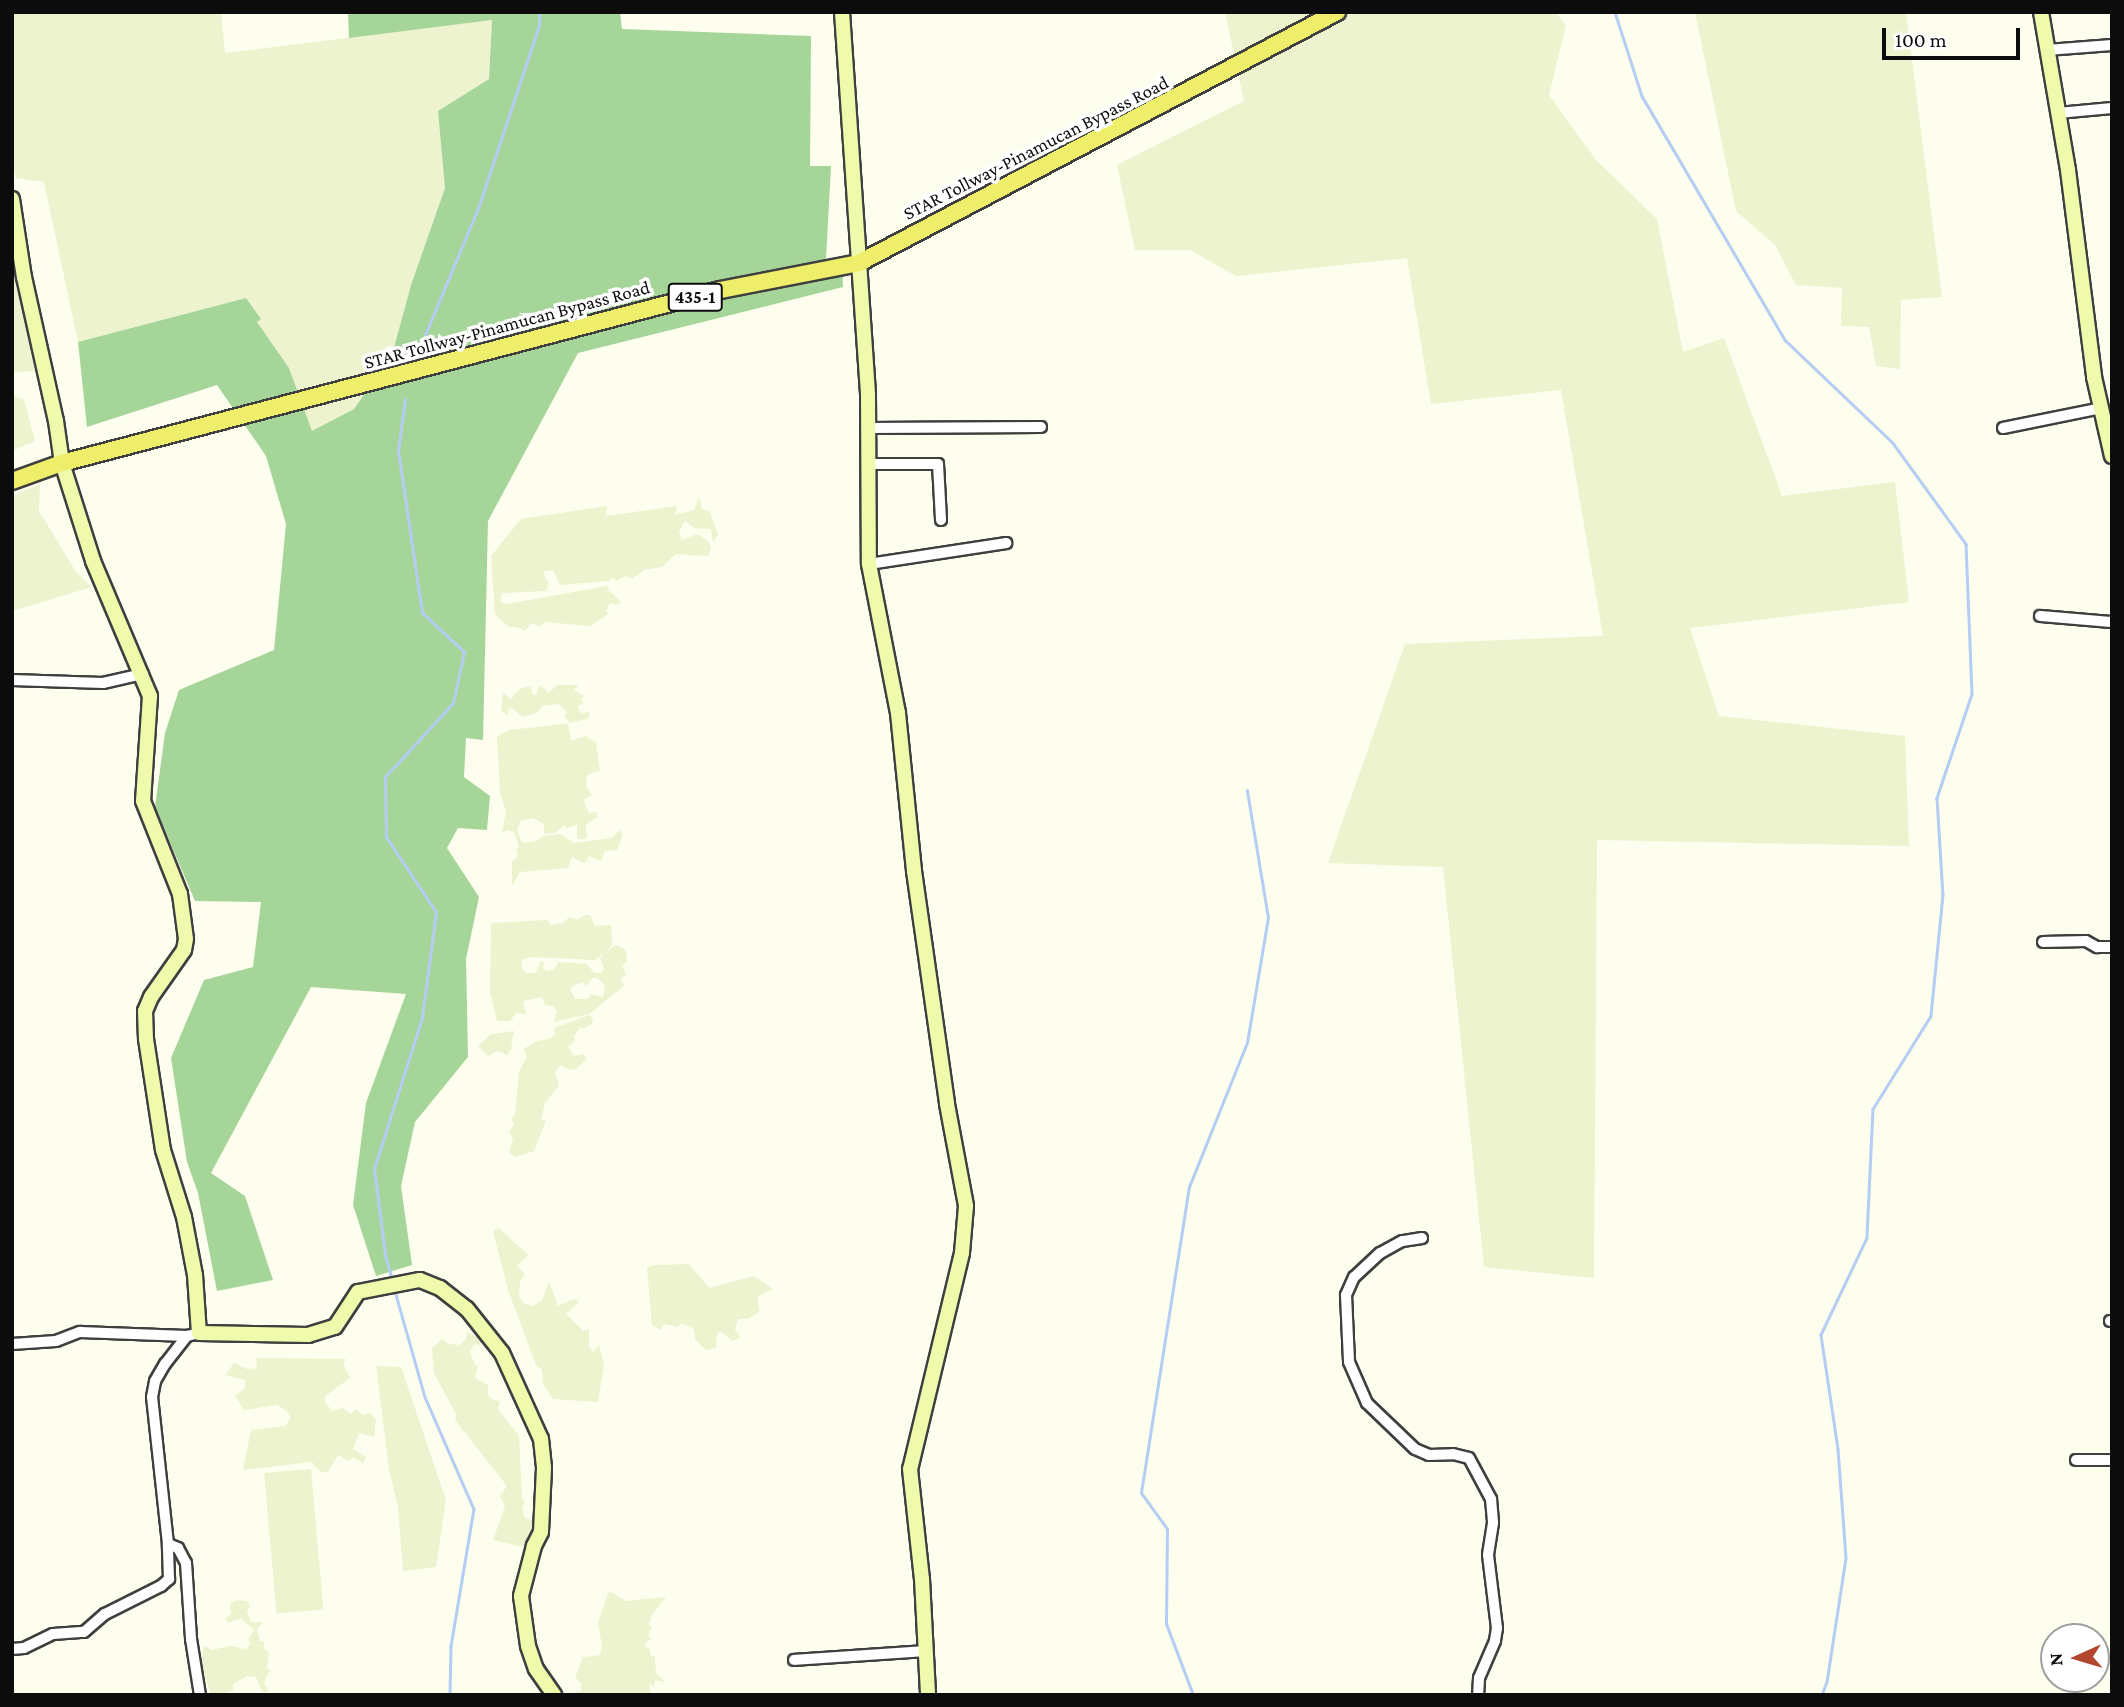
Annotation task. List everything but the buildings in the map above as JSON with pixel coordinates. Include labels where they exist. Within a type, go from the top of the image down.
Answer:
[{"type":"main road","name":"STAR Tollway-Pinamucan Bypass Road","points":[[12,481],[62,463],[720,290],[859,263],[1337,12]]},
{"type":"street","points":[[842,12],[869,428],[869,564],[898,713],[914,871],[947,1104],[966,1206],[962,1253],[910,1469],[922,1579],[928,1695]]},
{"type":"street","points":[[2041,12],[2101,408],[2111,449]]},
{"type":"street","points":[[2047,50],[2112,45]]},
{"type":"street","points":[[2058,113],[2112,108]]},
{"type":"street","points":[[12,199],[24,277],[56,421],[62,463],[93,561],[143,674],[151,709],[143,801],[180,894],[186,939],[184,950],[151,997],[145,1011],[146,1039],[163,1150],[184,1217],[195,1275],[193,1334],[165,1364],[155,1381],[152,1397],[168,1544],[169,1579],[161,1586],[105,1614],[84,1632],[53,1634],[24,1648],[12,1649]]},
{"type":"street","points":[[2003,428],[2101,408]]},
{"type":"street","points":[[869,428],[1041,427]]},
{"type":"street","points":[[870,464],[938,464],[942,520]]},
{"type":"street","points":[[869,564],[1006,543]]},
{"type":"street","points":[[2039,616],[2112,622]]},
{"type":"street","points":[[12,680],[103,683],[143,674]]},
{"type":"street","points":[[2043,942],[2086,941],[2096,947],[2112,947]]},
{"type":"street","points":[[1422,1238],[1402,1241],[1380,1252],[1354,1277],[1346,1295],[1349,1362],[1367,1403],[1415,1449],[1429,1455],[1453,1454],[1469,1458],[1491,1499],[1493,1523],[1488,1555],[1497,1628],[1495,1641],[1479,1678],[1478,1695]]},
{"type":"street","points":[[12,1345],[63,1339],[80,1332],[308,1335],[335,1327],[358,1292],[376,1286],[420,1280],[440,1288],[467,1309],[502,1353],[541,1439],[544,1468],[541,1532],[534,1546],[521,1596],[528,1646],[536,1669],[554,1695]]},
{"type":"street","points":[[2076,1460],[2112,1460]]},
{"type":"street","points":[[168,1544],[178,1548],[186,1563],[191,1639],[200,1695]]},
{"type":"street","points":[[794,1660],[925,1651]]},
{"type":"green space","points":[[12,12],[221,12],[225,53],[492,20],[489,79],[438,111],[445,188],[411,285],[392,355],[354,409],[312,432],[289,368],[257,322],[260,319],[246,298],[78,342],[44,182],[16,178],[12,164]]},
{"type":"green space","points":[[348,12],[620,12],[622,29],[811,36],[810,166],[831,166],[826,259],[842,260],[843,287],[578,353],[488,521],[483,740],[466,738],[464,777],[490,796],[487,830],[458,828],[447,848],[479,897],[466,959],[468,1057],[415,1122],[401,1186],[412,1265],[376,1276],[353,1205],[366,1103],[406,994],[311,987],[211,1173],[245,1196],[273,1280],[217,1291],[198,1193],[187,1162],[171,1058],[204,980],[253,967],[261,902],[195,901],[155,807],[165,733],[179,690],[274,650],[286,524],[266,456],[217,385],[87,427],[78,342],[246,298],[261,319],[257,322],[289,368],[312,431],[354,409],[392,355],[411,285],[445,188],[438,111],[489,79],[492,20],[349,38]]},
{"type":"green space","points":[[1225,12],[1555,12],[1566,25],[1549,95],[1596,160],[1657,219],[1683,352],[1724,338],[1782,496],[1895,482],[1909,602],[1690,628],[1719,716],[1905,736],[1909,846],[1597,840],[1594,1278],[1484,1267],[1443,867],[1328,863],[1405,644],[1603,636],[1561,390],[1431,404],[1407,258],[1236,276],[1190,250],[1135,250],[1117,165],[1244,101]]},
{"type":"green space","points":[[1695,12],[1906,12],[1942,297],[1901,300],[1900,369],[1876,366],[1869,327],[1841,326],[1842,288],[1796,285],[1775,245],[1736,211]]},
{"type":"green space","points":[[12,273],[17,274],[35,371],[12,372]]},
{"type":"green space","points":[[12,395],[24,400],[35,441],[12,451]]},
{"type":"green space","points":[[40,484],[39,511],[76,572],[92,587],[12,611],[12,496]]},
{"type":"green space","points":[[699,497],[702,509],[710,512],[718,535],[713,542],[711,529],[694,528],[685,521],[679,532],[682,540],[697,534],[708,541],[711,547],[708,556],[676,554],[662,567],[644,570],[632,579],[625,576],[616,581],[613,577],[609,581],[560,585],[553,570],[544,571],[545,579],[549,582],[546,591],[502,593],[500,601],[506,604],[607,586],[609,590],[605,592],[610,591],[621,602],[617,605],[610,603],[606,611],[609,614],[590,626],[545,622],[540,626],[531,623],[525,631],[509,627],[495,614],[491,556],[521,519],[607,506],[606,516],[677,506],[675,515],[694,510]]},
{"type":"green space","points":[[540,685],[549,693],[557,685],[579,685],[574,690],[584,696],[581,699],[584,703],[577,706],[581,713],[590,712],[588,719],[570,723],[564,717],[567,712],[558,704],[542,706],[537,713],[522,717],[512,708],[508,709],[508,715],[501,711],[503,693],[511,699],[521,688],[531,686],[532,694],[536,695]]},
{"type":"green space","points":[[568,724],[571,741],[585,736],[596,742],[600,770],[587,775],[586,786],[592,795],[583,800],[589,813],[597,812],[598,817],[586,824],[587,839],[577,839],[577,825],[567,828],[564,825],[555,833],[544,834],[544,824],[533,818],[521,821],[517,830],[522,843],[560,834],[574,843],[612,838],[619,830],[623,834],[617,850],[605,851],[601,861],[589,856],[585,863],[572,857],[568,868],[520,872],[512,886],[512,862],[518,856],[516,850],[519,846],[514,832],[507,830],[502,833],[506,811],[500,793],[497,737],[509,730]]},
{"type":"green space","points":[[590,915],[595,926],[611,925],[612,945],[606,953],[615,945],[626,950],[627,961],[622,966],[626,974],[620,980],[625,985],[589,1014],[554,1022],[557,1011],[553,1006],[545,1005],[542,997],[523,1001],[526,1014],[516,1013],[510,1021],[497,1021],[490,992],[491,923],[547,920],[551,925],[563,923],[569,917],[576,920]],"holes":[[[603,955],[600,959],[604,969],[601,973],[594,973],[587,964],[558,962],[554,970],[547,971],[543,968],[544,961],[541,961],[536,973],[525,973],[521,966],[523,959],[531,957],[594,960]],[[592,978],[597,978],[604,984],[605,992],[602,997],[591,994],[588,999],[575,999],[570,988],[582,982],[587,986]]]},
{"type":"green space","points":[[589,1015],[593,1019],[592,1024],[585,1028],[577,1027],[579,1029],[574,1036],[575,1041],[568,1047],[574,1056],[584,1054],[587,1059],[576,1069],[568,1070],[561,1065],[555,1072],[559,1086],[545,1103],[541,1120],[546,1121],[534,1151],[515,1157],[509,1152],[513,1140],[509,1132],[514,1125],[511,1119],[515,1114],[519,1072],[527,1057],[524,1049],[536,1041],[555,1035],[554,1028]]},
{"type":"green space","points":[[514,1031],[511,1043],[513,1047],[507,1055],[497,1051],[488,1056],[478,1046],[491,1034]]},
{"type":"green space","points":[[499,1228],[528,1255],[517,1266],[525,1274],[520,1282],[519,1296],[524,1304],[533,1306],[542,1300],[549,1282],[558,1306],[574,1299],[579,1302],[566,1314],[583,1331],[589,1329],[589,1347],[593,1352],[599,1346],[604,1364],[598,1402],[553,1399],[543,1384],[542,1370],[536,1365],[508,1290],[493,1231]]},
{"type":"green space","points":[[689,1264],[709,1288],[754,1276],[773,1289],[757,1297],[760,1311],[748,1319],[738,1319],[735,1330],[740,1337],[733,1341],[721,1332],[717,1333],[716,1348],[706,1350],[695,1339],[694,1329],[681,1323],[678,1327],[665,1324],[660,1330],[652,1325],[647,1268],[653,1265]]},
{"type":"green space","points":[[467,1332],[483,1339],[479,1346],[475,1343],[470,1352],[475,1365],[478,1366],[475,1378],[488,1385],[488,1395],[493,1400],[500,1401],[498,1409],[519,1436],[522,1498],[525,1502],[522,1508],[525,1518],[541,1523],[528,1548],[493,1540],[505,1506],[500,1496],[507,1486],[455,1420],[456,1414],[434,1373],[432,1348],[442,1339],[449,1345],[454,1343],[457,1346],[466,1340]]},
{"type":"green space","points":[[256,1358],[346,1359],[343,1364],[350,1378],[325,1396],[325,1402],[332,1411],[343,1408],[351,1414],[355,1409],[363,1415],[370,1413],[376,1420],[374,1437],[359,1433],[353,1449],[366,1457],[363,1464],[353,1457],[349,1461],[338,1455],[328,1472],[321,1472],[312,1462],[243,1470],[251,1430],[285,1426],[291,1418],[287,1411],[277,1405],[244,1410],[235,1396],[244,1389],[246,1380],[225,1375],[234,1363],[247,1369],[257,1368]]},
{"type":"green space","points":[[376,1366],[401,1367],[446,1500],[436,1567],[403,1571],[398,1507],[389,1470]]},
{"type":"green space","points":[[311,1469],[323,1609],[276,1614],[264,1473]]},
{"type":"green space","points":[[609,1591],[626,1601],[666,1597],[652,1615],[650,1623],[647,1622],[652,1628],[648,1635],[651,1639],[646,1642],[645,1647],[649,1648],[651,1656],[655,1656],[656,1674],[666,1682],[655,1680],[654,1687],[649,1683],[651,1695],[569,1694],[581,1691],[581,1683],[575,1678],[583,1657],[600,1655],[602,1646],[598,1623]]},
{"type":"green space","points":[[237,1600],[247,1601],[251,1622],[263,1622],[257,1629],[260,1642],[264,1641],[264,1649],[269,1653],[267,1667],[271,1672],[264,1683],[269,1692],[262,1692],[256,1677],[247,1676],[233,1684],[233,1691],[211,1695],[201,1665],[204,1646],[212,1650],[230,1646],[246,1649],[251,1643],[248,1640],[254,1630],[241,1618],[228,1623],[225,1618],[231,1614],[230,1604]]},
{"type":"waterway","points":[[425,335],[479,206],[539,26],[539,12]]},
{"type":"waterway","points":[[1615,12],[1642,96],[1785,340],[1893,443],[1966,544],[1972,694],[1937,798],[1943,895],[1931,1016],[1873,1109],[1867,1238],[1821,1335],[1838,1449],[1846,1558],[1827,1682],[1822,1695]]},
{"type":"waterway","points":[[392,1281],[385,1254],[374,1169],[422,1018],[436,912],[386,837],[385,777],[453,703],[464,652],[422,613],[398,451],[405,399]]},
{"type":"waterway","points":[[1193,1695],[1166,1624],[1167,1529],[1141,1493],[1189,1187],[1247,1043],[1268,918],[1247,791]]},
{"type":"waterway","points":[[395,1291],[425,1397],[474,1509],[451,1647],[450,1695]]}]
